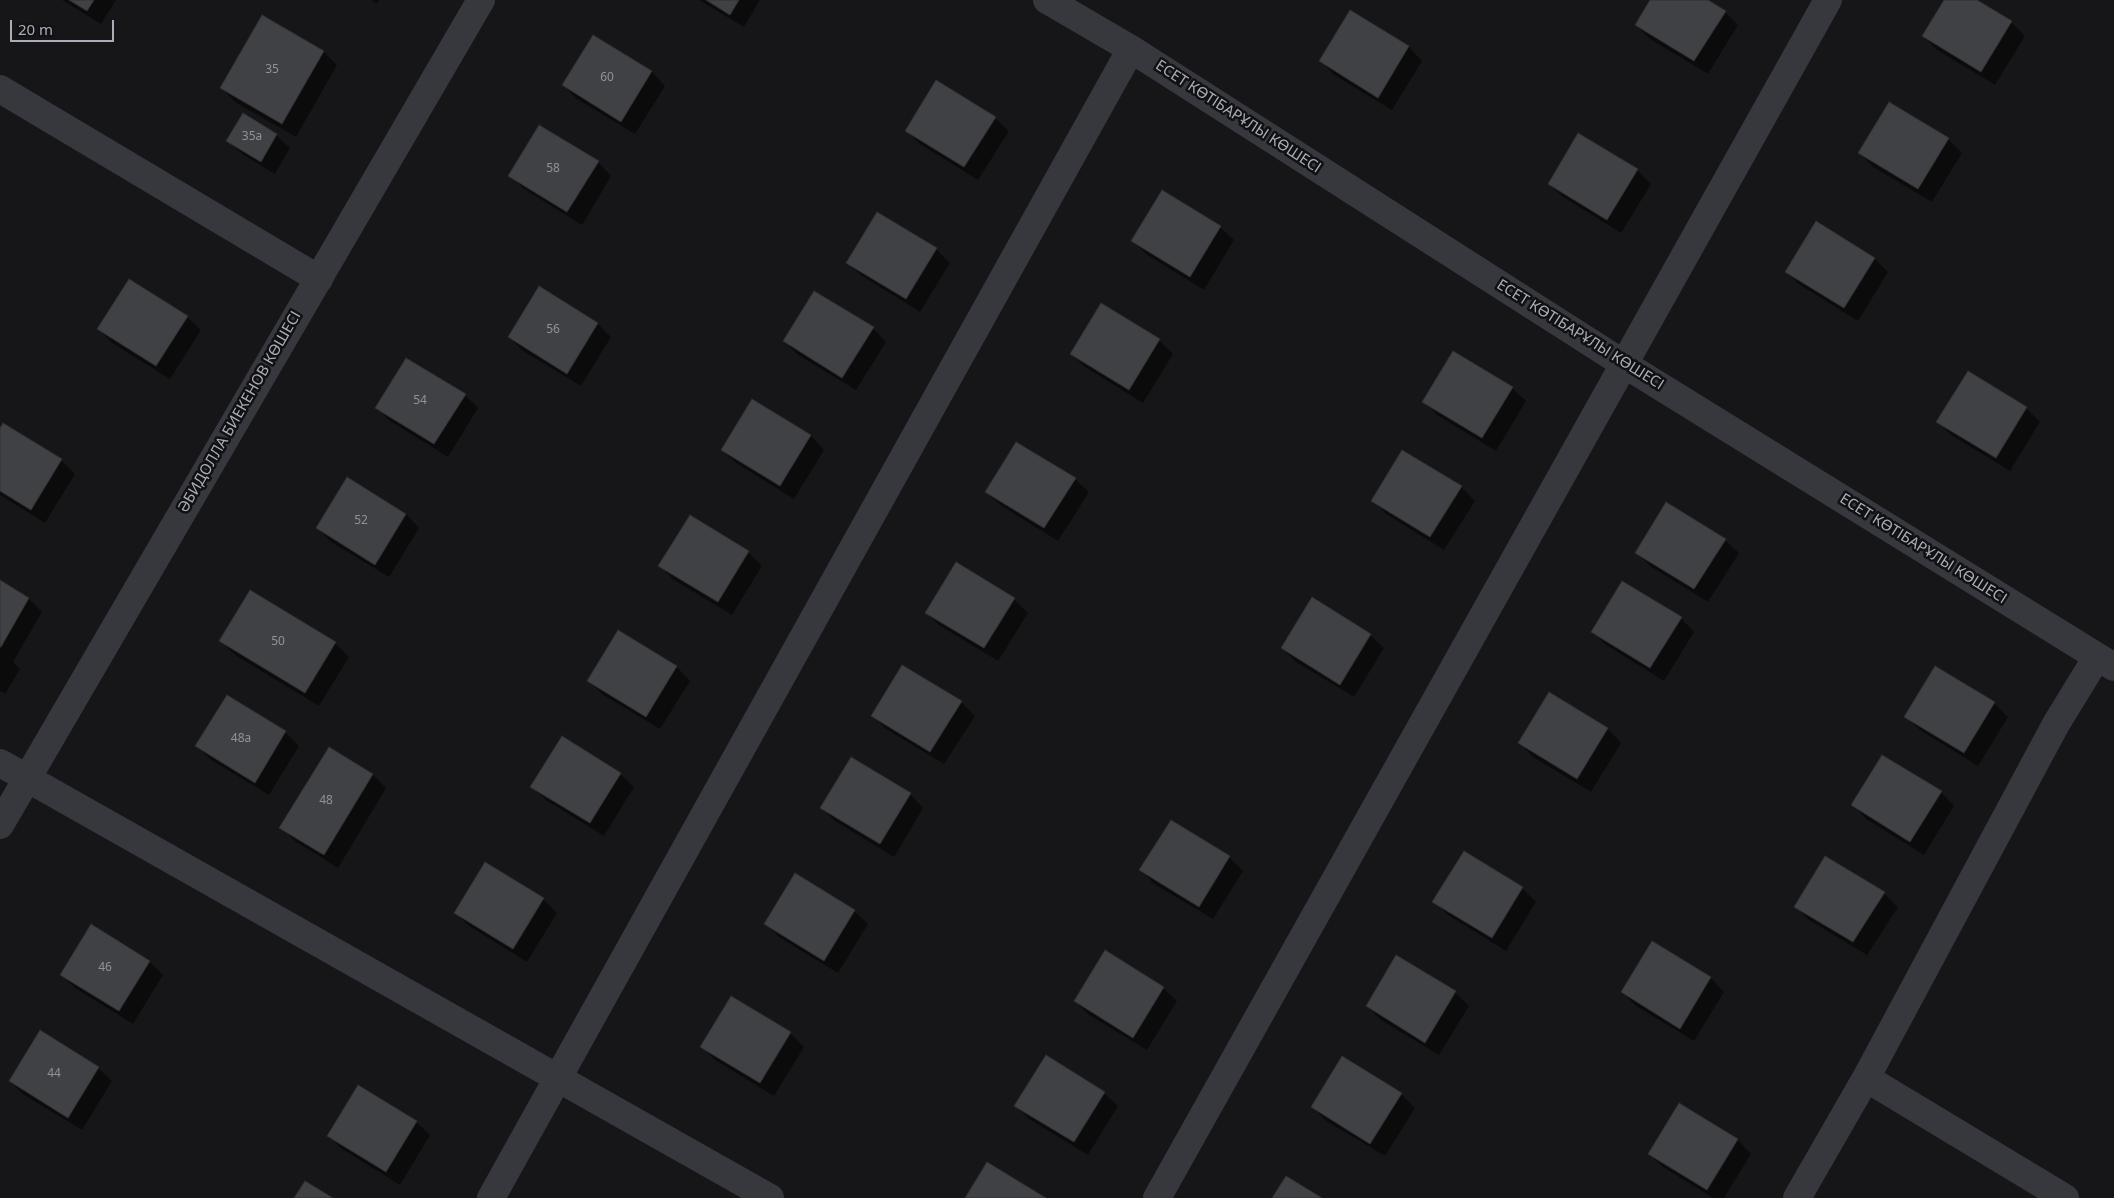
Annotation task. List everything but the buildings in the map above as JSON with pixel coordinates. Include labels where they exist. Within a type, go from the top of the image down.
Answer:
[{"type":"street","name":"ӘБИДОЛЛА БИЕКЕНОВ КӨШЕСІ","points":[[0,825],[481,0]]},
{"type":"street","name":"ЕСЕТ КӨТІБАРҰЛЫ КӨШЕСІ","points":[[1047,0],[1131,48],[1624,364],[2105,662]]},
{"type":"street","points":[[1157,1198],[1828,0]]},
{"type":"street","points":[[490,1198],[559,1078],[1131,48]]},
{"type":"street","points":[[0,89],[319,279]]},
{"type":"street","points":[[1797,1198],[1866,1078],[2056,724],[2105,662]]},
{"type":"street","points":[[0,763],[770,1198]]},
{"type":"street","points":[[1866,1078],[2065,1198]]}]
